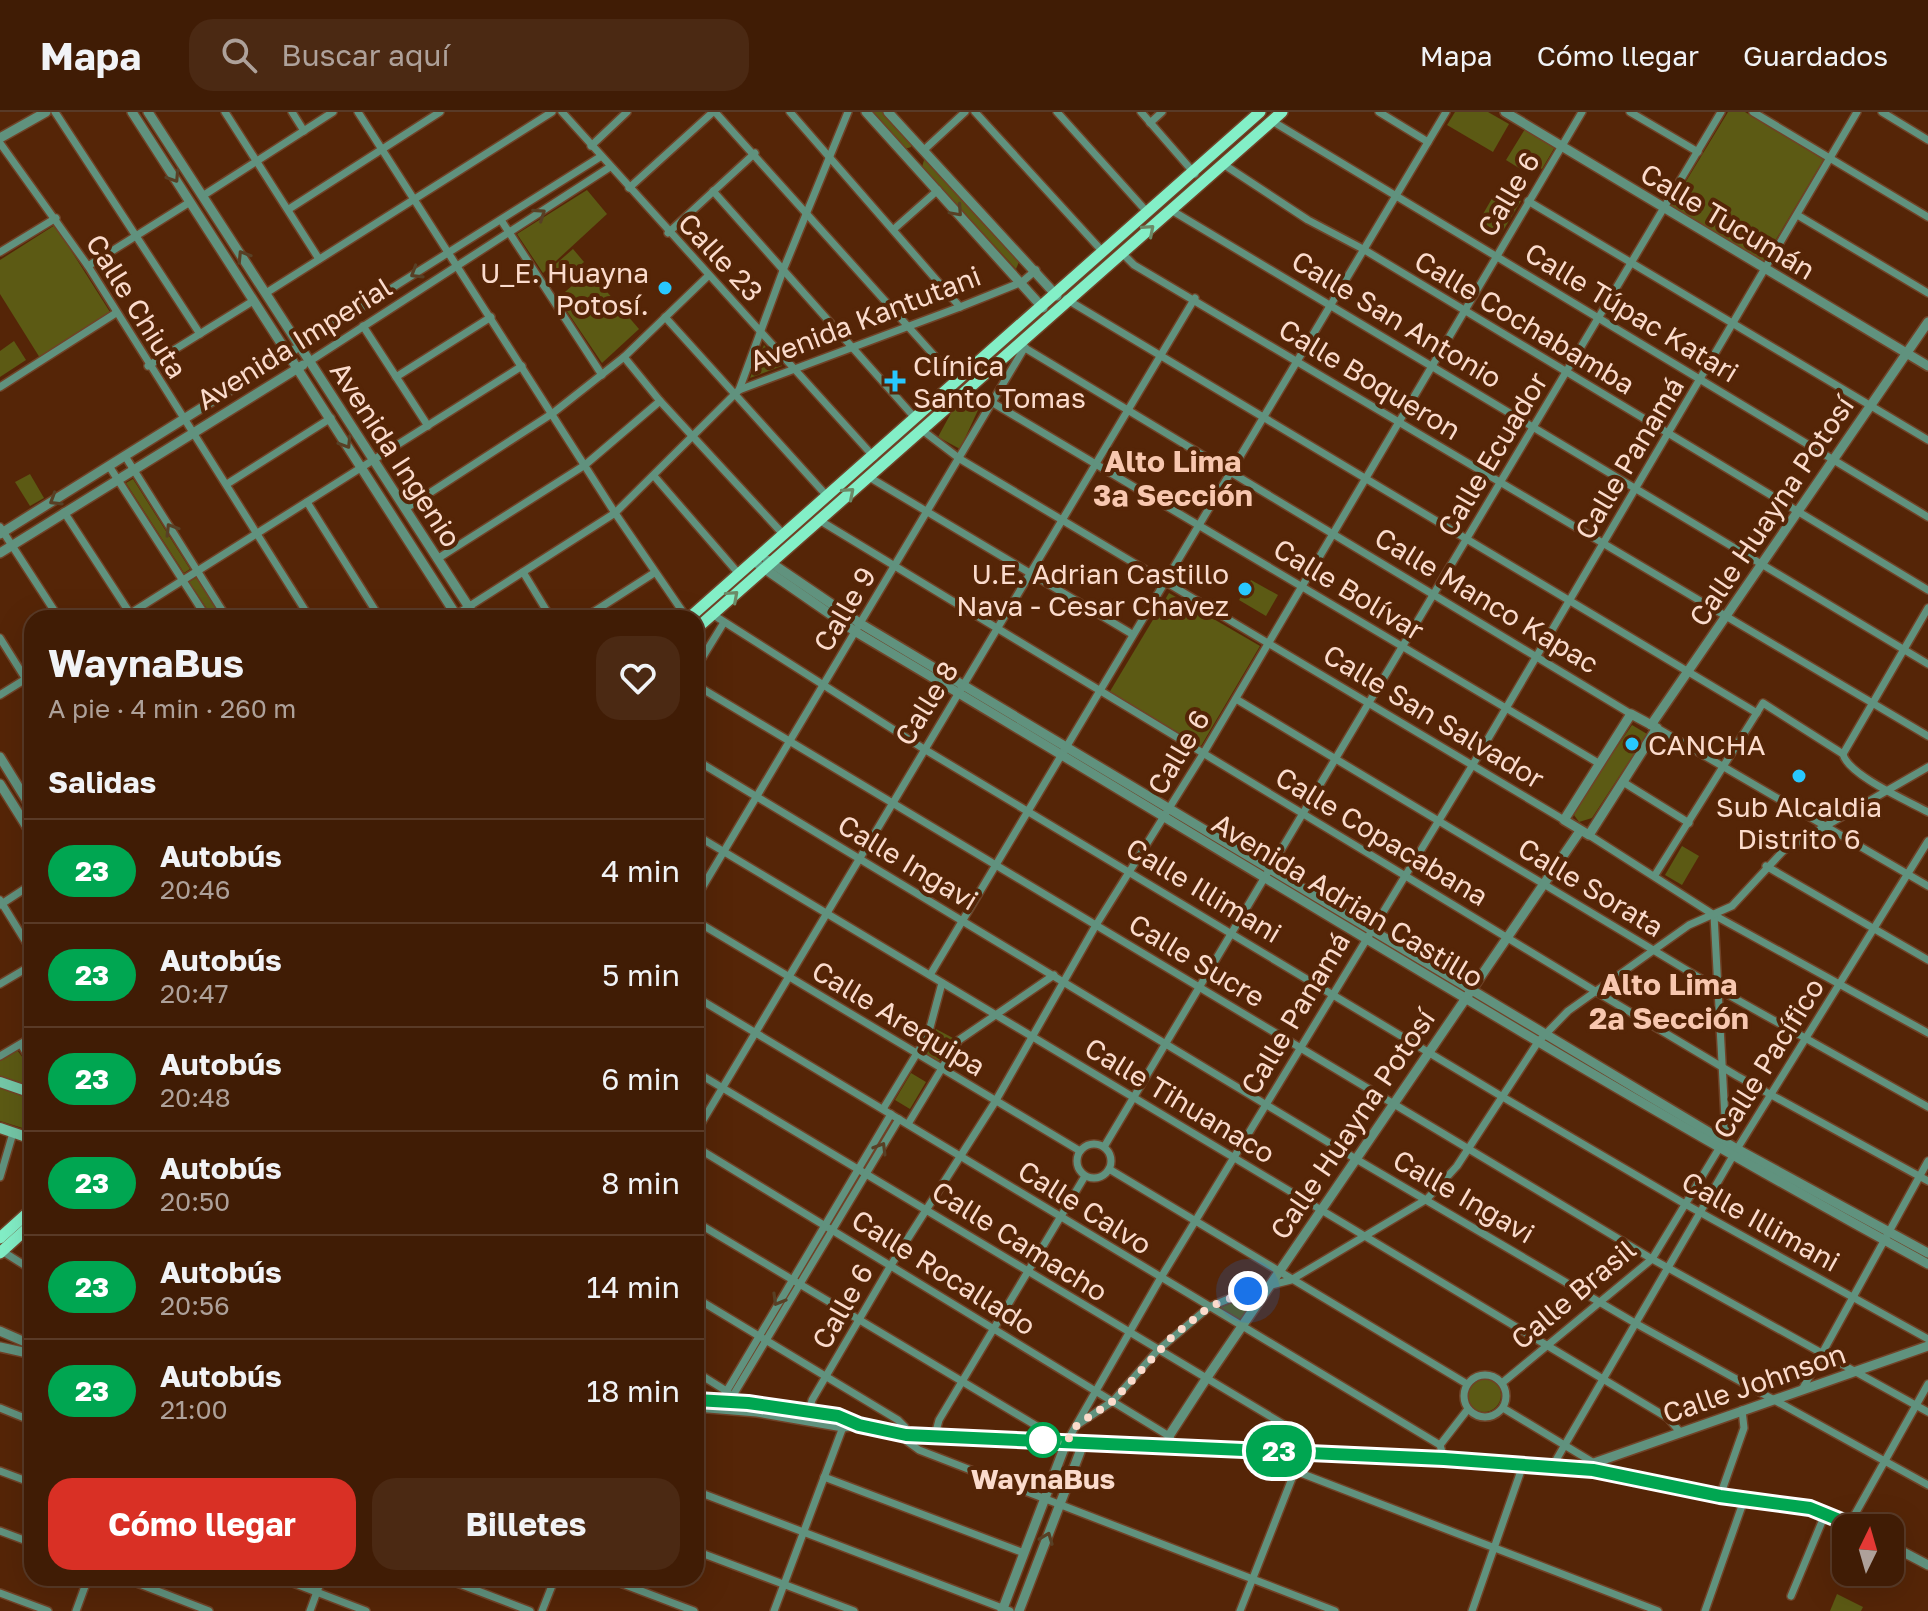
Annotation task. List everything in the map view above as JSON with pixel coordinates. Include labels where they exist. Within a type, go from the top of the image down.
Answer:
[{"type":"main road","points":[[697,610],[827,496],[1024,344],[1057,296],[1260,112]]},
{"type":"main road","points":[[919,424],[958,382],[1047,312],[1069,300],[1282,112]]},
{"type":"main road","points":[[704,622],[869,477],[877,460]]},
{"type":"main road","points":[[0,1082],[24,1090]]},
{"type":"main road","points":[[0,1128],[24,1136]]},
{"type":"main road","points":[[2,1239],[24,1217]]},
{"type":"main road","points":[[2,1239],[24,1228]]},
{"type":"street","points":[[0,140],[46,112]]},
{"type":"street","points":[[55,112],[200,334]]},
{"type":"street","name":"Avenida Ingenio","points":[[132,112],[331,418],[451,610]]},
{"type":"street","name":"Avenida Ingenio","points":[[148,112],[471,610]]},
{"type":"street","points":[[225,112],[319,259]]},
{"type":"street","points":[[292,112],[304,131]]},
{"type":"street","points":[[204,195],[333,112]]},
{"type":"street","points":[[358,112],[654,573],[682,610]]},
{"type":"street","points":[[289,209],[440,112]]},
{"type":"street","points":[[266,293],[552,112]]},
{"type":"street","name":"Calle 23","points":[[562,112],[668,233],[877,460]]},
{"type":"street","points":[[591,146],[627,112]]},
{"type":"street","points":[[629,188],[714,112],[755,153],[958,382]]},
{"type":"street","points":[[790,112],[960,307]]},
{"type":"street","points":[[736,392],[848,112]]},
{"type":"street","points":[[866,112],[1047,312]]},
{"type":"street","points":[[888,112],[1057,296],[1069,300],[1264,416],[1757,713]]},
{"type":"street","points":[[907,155],[924,148],[965,112]]},
{"type":"street","points":[[975,112],[1104,253]]},
{"type":"street","points":[[1057,112],[1148,213]]},
{"type":"street","points":[[1141,112],[1202,183]]},
{"type":"street","points":[[1150,123],[1162,112]]},
{"type":"street","points":[[1379,112],[1428,142]]},
{"type":"street","points":[[930,975],[1446,112]]},
{"type":"street","name":"Calle Tucumán","points":[[1505,112],[1928,366]]},
{"type":"street","name":"Calle 6","points":[[809,1412],[891,1265],[995,1102],[1096,925],[1303,587],[1582,112]]},
{"type":"street","points":[[1630,112],[1698,152]]},
{"type":"street","name":"Calle Ecuador","points":[[1104,1147],[1721,112]]},
{"type":"street","points":[[1753,112],[1928,217]]},
{"type":"street","name":"Calle Panamá","points":[[1066,1443],[1160,1279],[1636,491],[1857,112]]},
{"type":"street","points":[[1882,112],[1928,140]]},
{"type":"street","name":"Calle Túpac Katari","points":[[1272,121],[1928,517]]},
{"type":"street","name":"Calle Chiuta","points":[[0,140],[88,266],[148,366],[227,484],[305,610]]},
{"type":"street","points":[[915,164],[924,148]]},
{"type":"street","points":[[668,233],[755,153]]},
{"type":"street","name":"Avenida Imperial","points":[[1,531],[600,157]]},
{"type":"street","name":"Calle Cochabamba","points":[[1223,164],[1308,220],[1363,249],[1668,436],[1928,590]]},
{"type":"street","name":"Avenida Imperial","points":[[0,553],[458,268],[610,167]]},
{"type":"street","points":[[894,229],[938,190]]},
{"type":"street","name":"Calle San Salvador","points":[[713,191],[919,424],[960,459],[1655,875],[1714,915],[1928,1033]]},
{"type":"street","points":[[1528,201],[1928,440]]},
{"type":"street","points":[[88,266],[190,202]]},
{"type":"street","name":"Calle San Antonio","points":[[1171,210],[1928,664]]},
{"type":"street","points":[[1799,216],[1928,293]]},
{"type":"street","points":[[1,250],[56,218]]},
{"type":"street","points":[[501,220],[602,375]]},
{"type":"street","name":"Calle Boqueron","points":[[1122,253],[1134,265],[1195,298],[1928,736]]},
{"type":"street","name":"Avenida Kantutani","points":[[463,610],[615,513],[736,392],[1022,282],[1036,270]]},
{"type":"street","points":[[405,509],[553,413],[624,357],[708,276]]},
{"type":"street","name":"Calle 8","points":[[704,1118],[1195,298]]},
{"type":"street","points":[[148,366],[253,301]]},
{"type":"street","points":[[0,387],[116,313]]},
{"type":"street","points":[[396,377],[491,317]]},
{"type":"street","points":[[665,317],[827,496]]},
{"type":"street","name":"Calle Huayna Potosí","points":[[1170,1441],[1206,1379],[1319,1210],[1543,884],[1623,782],[1688,671],[1928,322]]},
{"type":"street","points":[[363,326],[428,426]]},
{"type":"street","name":"Calle 9","points":[[704,885],[960,459],[1024,344]]},
{"type":"street","name":"Calle Manco Kapac","points":[[1024,344],[1631,714],[1928,886]]},
{"type":"street","points":[[624,357],[660,401],[783,534]]},
{"type":"street","points":[[140,610],[197,570],[522,366]]},
{"type":"street","points":[[437,559],[585,465],[660,401]]},
{"type":"street","name":"Calle Bolívar","points":[[993,403],[1600,764]]},
{"type":"street","points":[[227,484],[331,418]]},
{"type":"street","points":[[125,456],[222,610]]},
{"type":"street","points":[[109,466],[202,610]]},
{"type":"street","points":[[654,476],[739,574]]},
{"type":"street","points":[[869,477],[1132,634]]},
{"type":"street","points":[[307,502],[375,610]]},
{"type":"street","points":[[64,512],[125,610]]},
{"type":"street","name":"Calle Copacabana","points":[[819,520],[1595,991],[1928,1181]]},
{"type":"street","points":[[1,531],[54,610]]},
{"type":"street","name":"Avenida Adrian Castillo","points":[[757,557],[766,567],[858,628],[1735,1154],[1886,1236],[1928,1264]]},
{"type":"street","points":[[523,572],[546,610]]},
{"type":"street","points":[[596,610],[654,573]]},
{"type":"street","points":[[1843,754],[1928,608]]},
{"type":"street","name":"Calle Illimani","points":[[712,614],[723,624],[924,749],[1130,870],[1501,1096],[1685,1204],[1928,1339]]},
{"type":"street","points":[[704,655],[723,624]]},
{"type":"street","points":[[0,638],[24,670]]},
{"type":"street","points":[[0,695],[24,680]]},
{"type":"street","name":"Calle Sucre","points":[[704,690],[1667,1268],[1819,1355],[1928,1412]]},
{"type":"street","name":"Calle Sorata","points":[[1236,699],[1718,989],[1928,1107]]},
{"type":"street","points":[[1655,875],[1763,703],[1843,754],[1847,765],[1928,812]]},
{"type":"street","points":[[1564,820],[1631,714]]},
{"type":"street","points":[[0,757],[24,796]]},
{"type":"street","name":"Calle Ingavi","points":[[704,765],[1356,1159],[1635,1323],[1928,1485]]},
{"type":"street","points":[[1077,1425],[1113,1401],[1157,1351],[1209,1307],[1291,1280],[1427,1199],[1445,1182],[1541,1038],[1595,991],[1689,925],[1732,906],[1766,866],[1793,844],[1928,767]]},
{"type":"street","points":[[1623,782],[1689,823]]},
{"type":"street","points":[[0,784],[24,822]]},
{"type":"street","name":"Calle Tihuanaco","points":[[704,840],[1668,1418],[1680,1432]]},
{"type":"street","name":"Calle Pacífico","points":[[1552,1467],[1562,1445],[1771,1094],[1928,841]]},
{"type":"street","points":[[1766,866],[1928,960]]},
{"type":"street","points":[[24,889],[1,903],[24,939]]},
{"type":"street","name":"Calle Brasil","points":[[1502,1383],[1652,1259],[1722,1145],[1728,1125],[1714,915]]},
{"type":"street","name":"Calle Arequipa","points":[[704,926],[1080,1151]]},
{"type":"street","points":[[0,984],[24,970]]},
{"type":"street","points":[[908,1124],[959,1040],[1054,975]]},
{"type":"street","points":[[725,1400],[766,1341],[799,1285],[932,1025],[936,993],[942,983]]},
{"type":"street","name":"Calle Calvo","points":[[704,1002],[1440,1445]]},
{"type":"street","points":[[0,1056],[24,1042]]},
{"type":"street","points":[[21,1044],[24,1049]]},
{"type":"street","name":"Calle Camacho","points":[[704,1077],[858,1167],[1128,1334],[1303,1436],[1313,1453]]},
{"type":"street","points":[[725,1400],[790,1279],[866,1173],[899,1119]]},
{"type":"street","points":[[0,1177],[13,1133]]},
{"type":"street","points":[[1089,1145],[1104,1147],[1111,1159],[1109,1169],[1099,1178],[1085,1176],[1078,1166],[1080,1151],[1089,1145]]},
{"type":"street","name":"Calle Rocallado","points":[[704,1152],[1113,1401],[1170,1441]]},
{"type":"street","points":[[1803,1388],[1928,1161]]},
{"type":"street","points":[[1109,1169],[1194,1223],[1467,1384]]},
{"type":"street","points":[[935,1435],[936,1426],[1085,1176]]},
{"type":"street","points":[[704,1227],[1040,1428],[1044,1440]]},
{"type":"street","name":"Avenida Adrian Castillo","points":[[1886,1236],[1928,1253]]},
{"type":"street","points":[[2,1239],[24,1262]]},
{"type":"street","points":[[704,1303],[898,1420],[905,1427],[908,1442],[919,1450],[1059,1507],[1335,1611]]},
{"type":"street","points":[[0,1331],[24,1347]]},
{"type":"street","name":"Calle Johnson","points":[[1594,1466],[1680,1432],[1928,1346]]},
{"type":"street","points":[[0,1347],[24,1347]]},
{"type":"street","points":[[1484,1374],[1502,1383],[1506,1395],[1503,1408],[1483,1417],[1468,1409],[1463,1396],[1467,1384],[1484,1374]]},
{"type":"street","points":[[704,1380],[725,1400]]},
{"type":"street","points":[[1860,1514],[1884,1460],[1928,1384]]},
{"type":"street","points":[[704,1400],[725,1400],[846,1418],[859,1425],[906,1435],[1083,1444],[1170,1441],[1240,1450],[1552,1467],[1594,1466],[1720,1496],[1832,1515]]},
{"type":"street","points":[[704,1405],[725,1400],[843,1427],[859,1425]]},
{"type":"street","points":[[0,1408],[24,1418]]},
{"type":"street","points":[[1503,1408],[1594,1466]]},
{"type":"street","points":[[1444,1459],[1440,1445],[1468,1409]]},
{"type":"street","points":[[1720,1496],[1744,1428],[1742,1410]]},
{"type":"street","points":[[774,1611],[843,1427]]},
{"type":"street","points":[[704,1494],[1005,1610],[1066,1443]]},
{"type":"street","points":[[1019,1611],[1083,1444]]},
{"type":"street","points":[[1240,1450],[1658,1611]]},
{"type":"street","points":[[1240,1611],[1302,1453]]},
{"type":"street","points":[[1472,1611],[1523,1465]]},
{"type":"street","points":[[0,1471],[24,1480]]},
{"type":"street","points":[[824,1477],[1024,1553]]},
{"type":"street","points":[[1705,1611],[1744,1500]]},
{"type":"street","points":[[1791,1596],[1826,1512]]},
{"type":"street","points":[[0,1531],[24,1540]]},
{"type":"street","points":[[1904,1552],[1928,1565]]},
{"type":"street","points":[[704,1554],[854,1611]]},
{"type":"street","points":[[76,1611],[85,1586]]},
{"type":"street","points":[[145,1586],[209,1611]]},
{"type":"street","points":[[301,1586],[366,1611]]},
{"type":"street","points":[[310,1611],[319,1586]]},
{"type":"street","points":[[465,1586],[530,1611]]},
{"type":"street","points":[[542,1611],[552,1586]]},
{"type":"street","points":[[628,1586],[694,1611]]},
{"type":"street","points":[[0,1593],[48,1611]]},
{"type":"shaded area","points":[[871,112],[883,112],[912,143],[911,147],[905,149]]},
{"type":"shaded area","points":[[1455,112],[1488,112],[1509,124],[1493,152],[1447,125]]},
{"type":"shaded area","points":[[1728,112],[1745,112],[1824,159],[1762,263],[1671,206]]},
{"type":"shaded area","points":[[1525,129],[1555,147],[1542,169],[1528,161],[1522,170],[1506,160]]},
{"type":"shaded area","points":[[924,160],[929,161],[1019,262],[1016,269],[922,167]]},
{"type":"shaded area","points":[[1498,188],[1521,201],[1501,234],[1479,221]]},
{"type":"shaded area","points":[[587,190],[607,214],[543,273],[517,234]]},
{"type":"shaded area","points":[[55,225],[110,312],[40,358],[0,294],[0,260]]},
{"type":"shaded area","points":[[573,249],[584,262],[561,282],[550,269]]},
{"type":"shaded area","points":[[589,271],[639,329],[602,363],[558,298]]},
{"type":"shaded area","points":[[14,341],[26,360],[0,377],[0,351]]},
{"type":"shaded area","points":[[764,345],[782,366],[750,378]]},
{"type":"shaded area","points":[[964,400],[979,408],[960,449],[938,437],[957,402]]},
{"type":"shaded area","points":[[30,474],[44,498],[30,506],[15,482]]},
{"type":"shaded area","points":[[133,479],[190,569],[184,573],[126,483]]},
{"type":"shaded area","points":[[197,577],[218,610],[208,610],[189,582]]},
{"type":"shaded area","points":[[1251,580],[1278,595],[1266,616],[1239,600]]},
{"type":"shaded area","points":[[1169,593],[1260,646],[1201,746],[1109,693]]},
{"type":"shaded area","points":[[1632,725],[1647,734],[1592,818],[1579,822],[1574,815],[1576,806]]},
{"type":"shaded area","points":[[1682,846],[1699,856],[1682,885],[1665,875]]},
{"type":"shaded area","points":[[936,1029],[953,1038],[939,1061],[922,1052]]},
{"type":"shaded area","points":[[17,1050],[24,1059],[24,1084],[0,1077],[0,1061]]},
{"type":"shaded area","points":[[911,1073],[926,1082],[910,1109],[895,1100]]},
{"type":"shaded area","points":[[0,1088],[24,1095],[24,1128],[0,1121]]},
{"type":"shaded area","points":[[1257,1293],[1241,1320],[1219,1308]]},
{"type":"shaded area","points":[[1484,1378],[1496,1383],[1501,1395],[1496,1407],[1484,1412],[1472,1407],[1467,1395],[1472,1383]]},
{"type":"shaded area","points":[[1837,1594],[1863,1607],[1861,1611],[1830,1611]]},
{"type":"bus line","name":"23","points":[[704,1400],[748,1403],[838,1416],[859,1425],[906,1435],[1444,1459],[1593,1470],[1720,1496],[1796,1505],[1832,1514]]},
{"type":"place","name":"U_E. Huayna Potosí.","points":[[665,288]]},
{"type":"place","name":"Clínica Santo Tomas","points":[[895,381]]},
{"type":"place","name":"U.E. Adrian Castillo Nava - Cesar Chavez","points":[[1245,589]]},
{"type":"place","name":"CANCHA","points":[[1632,744]]},
{"type":"place","name":"Sub Alcaldia Distrito 6","points":[[1799,776]]},
{"type":"place","name":"WaynaBus","points":[[1043,1440]]},
{"type":"district","name":"Alto Lima 3ª Sección","points":[[1173,478]]},
{"type":"district","name":"Alto Lima 2ª Sección","points":[[1669,1001]]},
{"type":"route","points":[[1043,1440],[1066,1443],[1077,1425],[1091,1419],[1113,1401],[1172,1337],[1209,1307],[1248,1291]]}]
